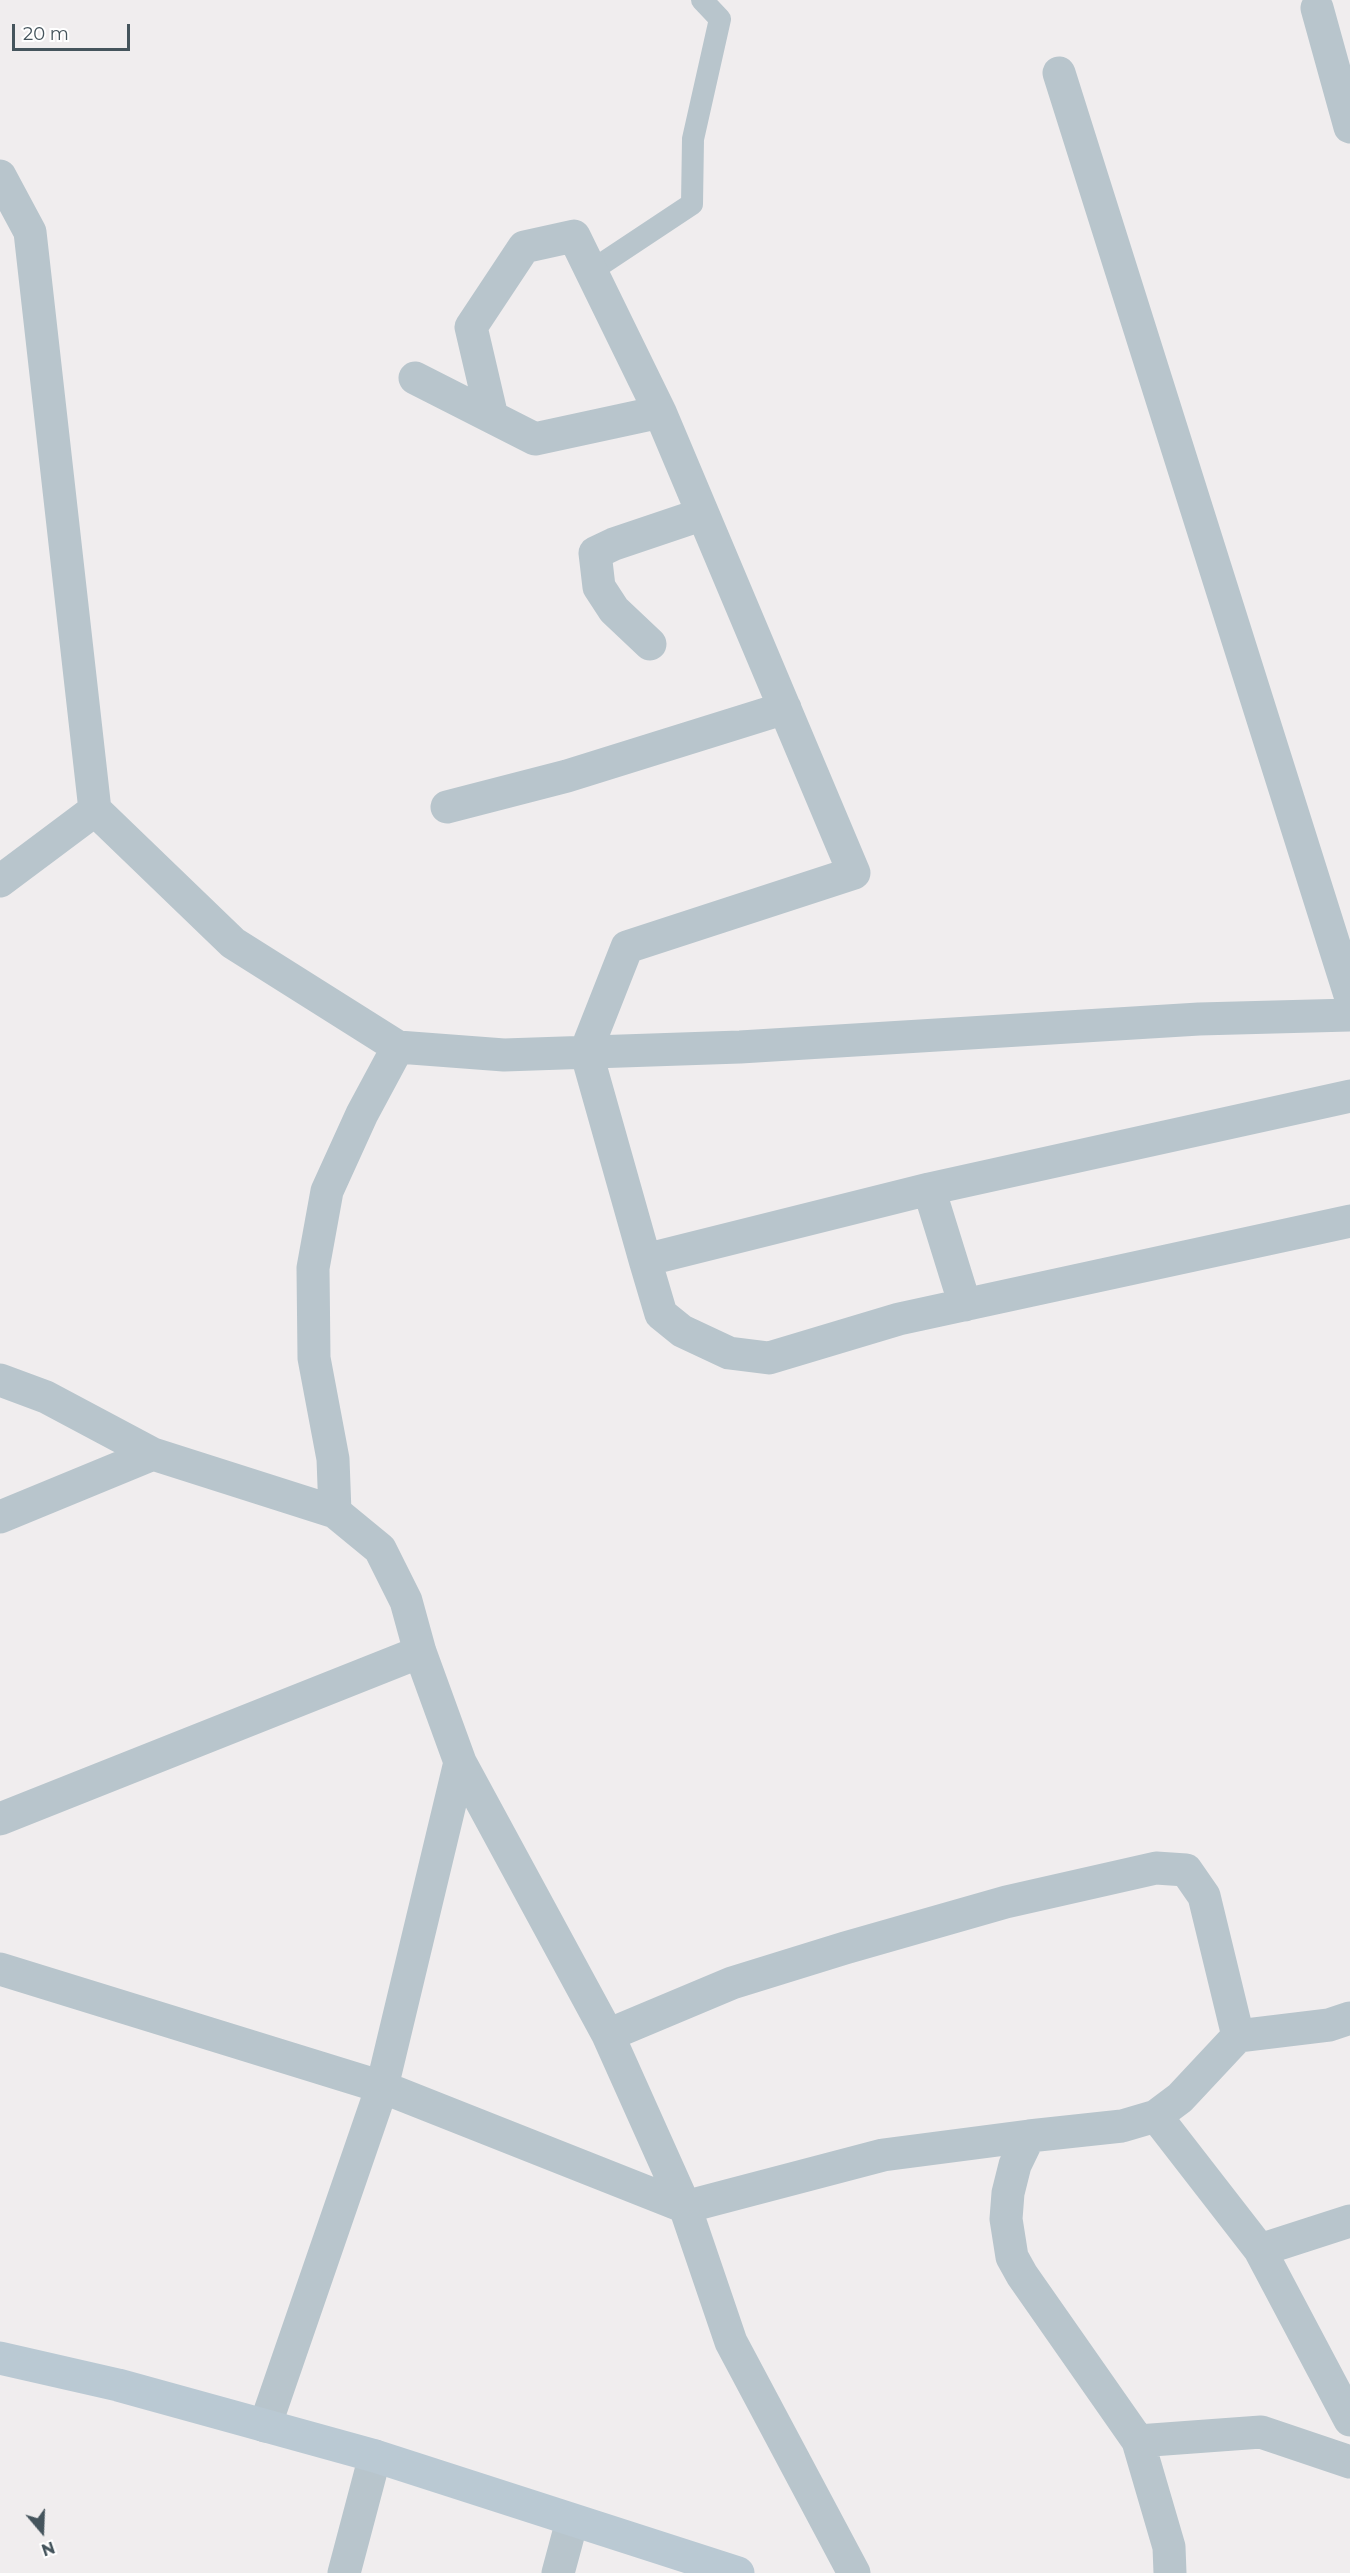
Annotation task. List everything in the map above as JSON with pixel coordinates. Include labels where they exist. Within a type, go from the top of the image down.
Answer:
[{"type":"street","points":[[1317,8],[1350,127]]},
{"type":"street","points":[[1059,73],[1350,995]]},
{"type":"street","points":[[4,190],[30,232],[95,810],[233,944],[398,1047],[504,1055],[740,1047],[1199,1019],[1350,1015]]},
{"type":"street","points":[[492,417],[471,327],[524,246],[574,236],[660,412],[854,873],[627,948],[586,1051],[661,1314],[682,1331],[729,1353],[769,1359],[899,1319],[1350,1221]]},
{"type":"street","points":[[415,378],[535,439],[660,412]]},
{"type":"street","points":[[650,644],[614,610],[599,587],[595,553],[614,544],[703,514]]},
{"type":"street","points":[[447,807],[567,776],[784,708]]},
{"type":"street","points":[[0,881],[95,810]]},
{"type":"street","points":[[335,1512],[333,1459],[314,1358],[313,1268],[327,1191],[362,1114],[398,1047]]},
{"type":"street","points":[[645,1260],[929,1190],[1350,1096]]},
{"type":"street","points":[[929,1190],[965,1305]]},
{"type":"street","points":[[0,1380],[46,1397],[153,1454],[335,1512],[380,1549],[406,1601],[420,1652],[460,1762],[608,2035],[685,2207],[731,2342],[854,2573]]},
{"type":"street","points":[[0,1517],[153,1454]]},
{"type":"street","points":[[0,1820],[420,1652]]},
{"type":"street","points":[[266,2426],[382,2087],[460,1762]]},
{"type":"street","points":[[608,2035],[732,1983],[833,1952],[1006,1902],[1156,1868],[1186,1870],[1204,1896],[1238,2036]]},
{"type":"street","points":[[0,1969],[382,2087],[685,2207],[883,2155],[1122,2126],[1156,2116],[1180,2098],[1238,2036],[1329,2025],[1350,2018]]},
{"type":"street","points":[[1156,2116],[1260,2250],[1350,2420]]},
{"type":"street","points":[[1029,2136],[1015,2164],[1008,2193],[1006,2219],[1012,2257],[1022,2275],[1138,2440],[1169,2547],[1170,2573]]},
{"type":"street","points":[[1260,2250],[1350,2221]]},
{"type":"street","points":[[0,2358],[118,2385],[375,2456],[738,2573]]},
{"type":"street","points":[[1138,2440],[1261,2432],[1350,2462]]},
{"type":"street","points":[[344,2573],[375,2456]]},
{"type":"street","points":[[558,2573],[572,2521]]},
{"type":"lane","points":[[591,271],[693,204],[693,139],[720,19],[702,0]]}]
